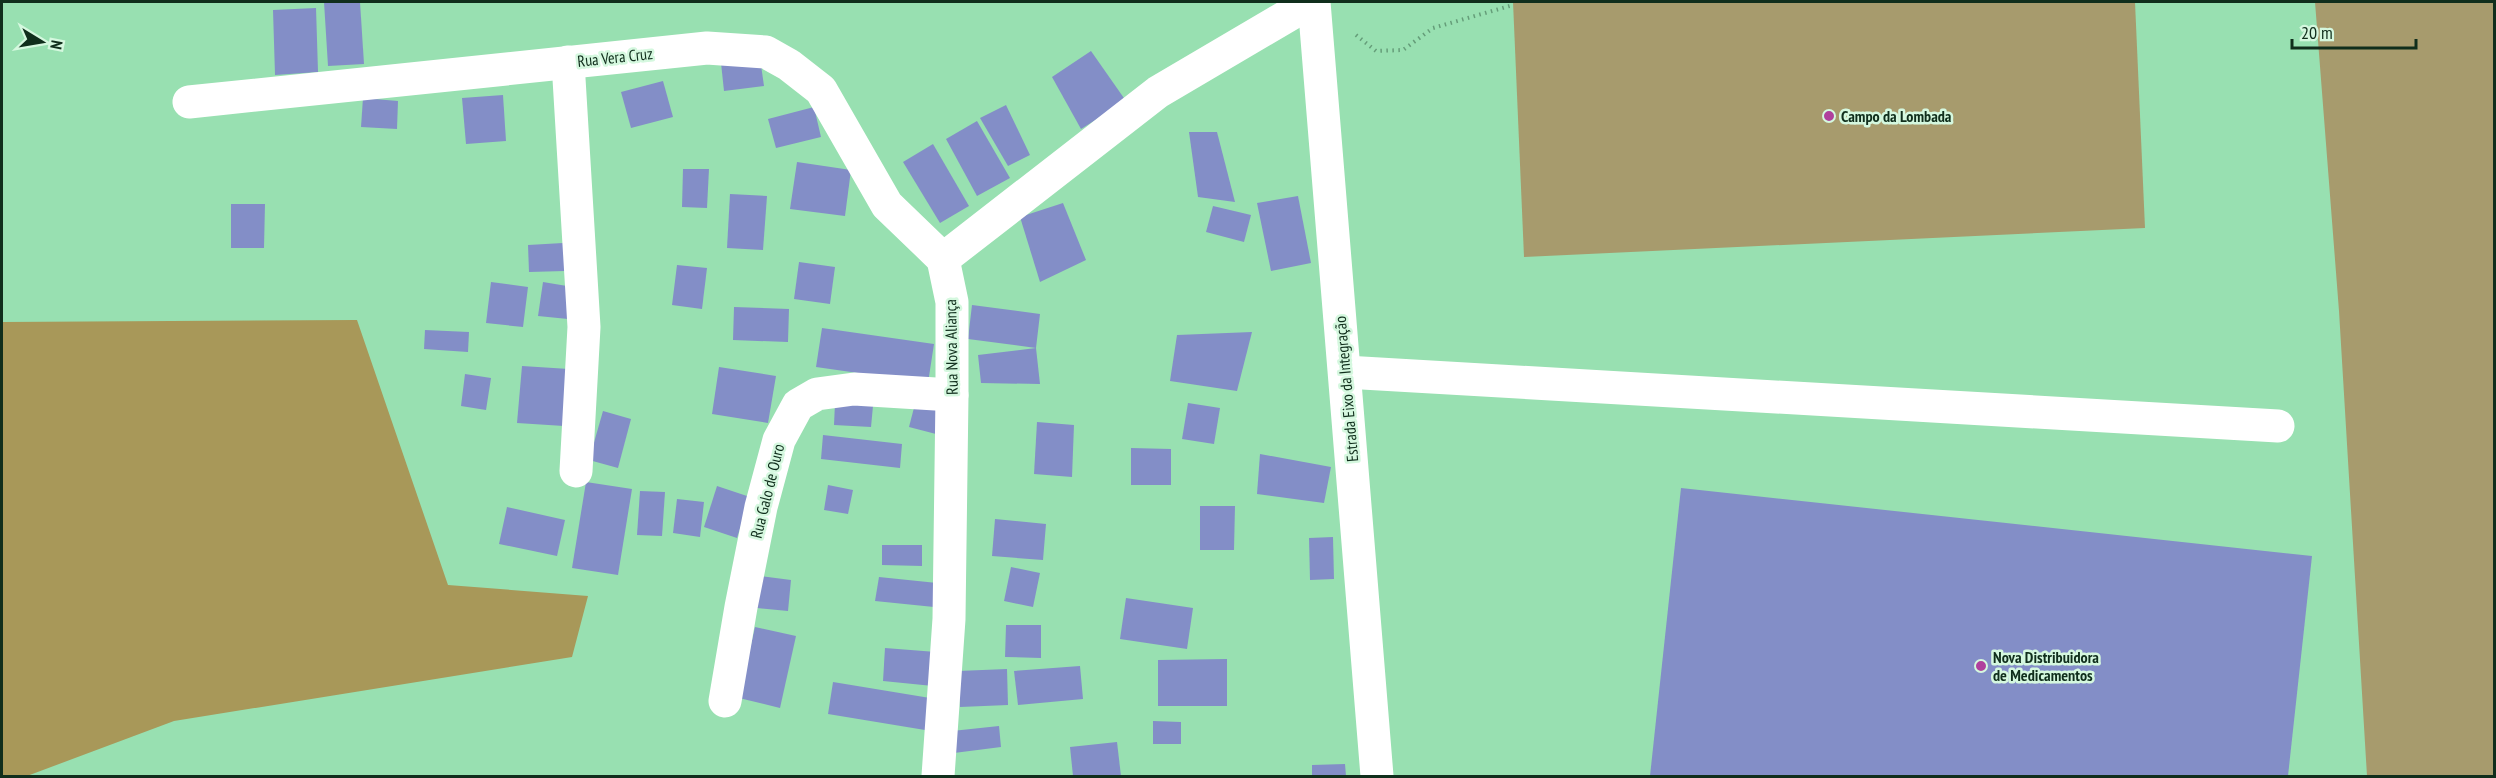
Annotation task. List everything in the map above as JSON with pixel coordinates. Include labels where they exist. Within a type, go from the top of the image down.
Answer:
[{"type":"street","points":[[943,259],[1158,92],[1312,2]]},
{"type":"street","name":"Estrada Eixo da Integração","points":[[1312,2],[1345,372],[1377,777]]},
{"type":"street","name":"Rua Vera Cruz","points":[[189,102],[707,48],[766,52],[789,65],[821,90],[887,205],[943,259]]},
{"type":"street","points":[[568,62],[584,327],[576,471]]},
{"type":"street","name":"Rua Nova Aliança","points":[[938,777],[949,619],[952,394],[952,302],[943,259]]},
{"type":"street","points":[[1345,372],[2278,426]]},
{"type":"street","name":"Rua Galo de Ouro","points":[[725,701],[761,507],[779,440],[798,405],[817,394],[854,389],[952,394]]},
{"type":"path","points":[[1351,30],[1376,51],[1403,50],[1433,28],[1513,4]]},
{"type":"shaded area","name":"Campo da Lombada","points":[[1513,2],[2135,2],[2145,228],[1524,257]]},
{"type":"shaded area","points":[[2315,2],[2494,2],[2494,776],[2367,776],[2339,311]]},
{"type":"shaded area","points":[[357,320],[448,585],[588,596],[572,657],[174,721],[27,776],[2,776],[2,322]]},
{"type":"building","points":[[324,2],[360,2],[364,64],[328,66]]},
{"type":"building","points":[[316,8],[318,72],[275,75],[273,10]]},
{"type":"building","points":[[1091,51],[1126,101],[1081,129],[1052,77]]},
{"type":"building","points":[[760,58],[764,86],[724,91],[721,63]]},
{"type":"building","points":[[663,81],[673,117],[631,128],[621,92]]},
{"type":"building","points":[[503,95],[506,141],[466,144],[462,98]]},
{"type":"building","points":[[363,98],[398,101],[397,129],[361,127]]},
{"type":"building","points":[[1006,105],[1030,155],[1008,166],[980,118]]},
{"type":"building","points":[[814,107],[821,137],[776,148],[768,119]]},
{"type":"building","points":[[977,121],[1010,178],[977,196],[946,139]]},
{"type":"building","points":[[1189,132],[1217,132],[1235,202],[1198,197]]},
{"type":"building","points":[[933,144],[969,206],[940,223],[903,162]]},
{"type":"building","points":[[797,162],[851,170],[845,216],[790,209]]},
{"type":"building","points":[[683,169],[709,169],[707,208],[682,207]]},
{"type":"building","points":[[730,194],[767,196],[763,250],[727,248]]},
{"type":"building","points":[[1298,196],[1311,263],[1271,271],[1257,203]]},
{"type":"building","points":[[1063,203],[1086,260],[1040,282],[1020,217]]},
{"type":"building","points":[[231,204],[265,204],[264,248],[231,248]]},
{"type":"building","points":[[1213,206],[1251,215],[1244,242],[1206,232]]},
{"type":"building","points":[[563,243],[565,271],[529,272],[528,245]]},
{"type":"building","points":[[799,262],[835,267],[830,304],[794,299]]},
{"type":"building","points":[[677,265],[707,268],[702,309],[672,305]]},
{"type":"building","points":[[491,282],[528,287],[523,327],[486,323]]},
{"type":"building","points":[[543,282],[573,287],[568,319],[538,316]]},
{"type":"building","points":[[972,305],[1040,314],[1036,348],[968,339]]},
{"type":"building","points":[[734,307],[789,309],[788,342],[733,340]]},
{"type":"building","points":[[822,328],[934,344],[928,383],[816,367]]},
{"type":"building","points":[[425,330],[469,332],[468,352],[424,349]]},
{"type":"building","points":[[1252,332],[1237,391],[1170,381],[1177,335]]},
{"type":"building","points":[[1036,348],[1040,384],[981,383],[978,355]]},
{"type":"building","points":[[522,366],[569,369],[564,426],[517,423]]},
{"type":"building","points":[[719,367],[776,376],[768,423],[712,414]]},
{"type":"building","points":[[465,374],[491,378],[486,410],[461,406]]},
{"type":"building","points":[[916,400],[943,408],[936,434],[909,427]]},
{"type":"building","points":[[835,403],[873,406],[871,427],[834,425]]},
{"type":"building","points":[[1188,403],[1220,408],[1214,444],[1182,439]]},
{"type":"building","points":[[603,411],[631,419],[618,468],[589,460]]},
{"type":"building","points":[[1037,422],[1074,425],[1072,477],[1034,474]]},
{"type":"building","points":[[823,435],[902,444],[900,468],[821,459]]},
{"type":"building","points":[[1131,448],[1171,449],[1171,485],[1131,485]]},
{"type":"building","points":[[1260,454],[1331,467],[1324,503],[1257,494]]},
{"type":"building","points":[[586,482],[632,489],[618,575],[572,568]]},
{"type":"building","points":[[828,485],[853,490],[848,514],[824,510]]},
{"type":"building","points":[[717,486],[750,497],[737,538],[704,527]]},
{"type":"building","name":"Nova Distribuidora de Medicamentos","points":[[1681,488],[2312,556],[2288,776],[1650,776]]},
{"type":"building","points":[[640,491],[665,492],[662,536],[637,535]]},
{"type":"building","points":[[677,499],[704,502],[700,537],[673,533]]},
{"type":"building","points":[[1200,506],[1235,506],[1234,550],[1200,550]]},
{"type":"building","points":[[507,507],[565,520],[557,556],[499,544]]},
{"type":"building","points":[[995,519],[1046,524],[1043,560],[992,556]]},
{"type":"building","points":[[1333,537],[1334,579],[1310,580],[1309,538]]},
{"type":"building","points":[[882,545],[922,545],[922,566],[882,565]]},
{"type":"building","points":[[1011,567],[1040,573],[1033,607],[1004,601]]},
{"type":"building","points":[[760,576],[791,580],[788,611],[757,608]]},
{"type":"building","points":[[879,577],[937,583],[934,607],[875,601]]},
{"type":"building","points":[[1126,598],[1193,608],[1187,649],[1120,639]]},
{"type":"building","points":[[1006,625],[1041,625],[1041,658],[1005,657]]},
{"type":"building","points":[[755,627],[796,636],[780,708],[739,698]]},
{"type":"building","points":[[885,648],[936,652],[933,686],[883,681]]},
{"type":"building","points":[[1227,659],[1227,706],[1158,706],[1158,660]]},
{"type":"building","points":[[1080,666],[1083,699],[1018,705],[1014,671]]},
{"type":"building","points":[[1007,669],[1008,705],[960,707],[958,671]]},
{"type":"building","points":[[833,682],[930,698],[925,730],[828,714]]},
{"type":"building","points":[[1153,721],[1181,722],[1181,744],[1153,744]]},
{"type":"building","points":[[999,726],[1001,747],[954,753],[952,731]]},
{"type":"building","points":[[1117,742],[1121,776],[1073,776],[1070,747]]},
{"type":"building","points":[[1345,764],[1346,776],[1312,776],[1312,765]]},
{"type":"place","name":"Campo da Lombada","points":[[1829,116]]},
{"type":"place","name":"Nova Distribuidora de Medicamentos","points":[[1981,666]]}]
